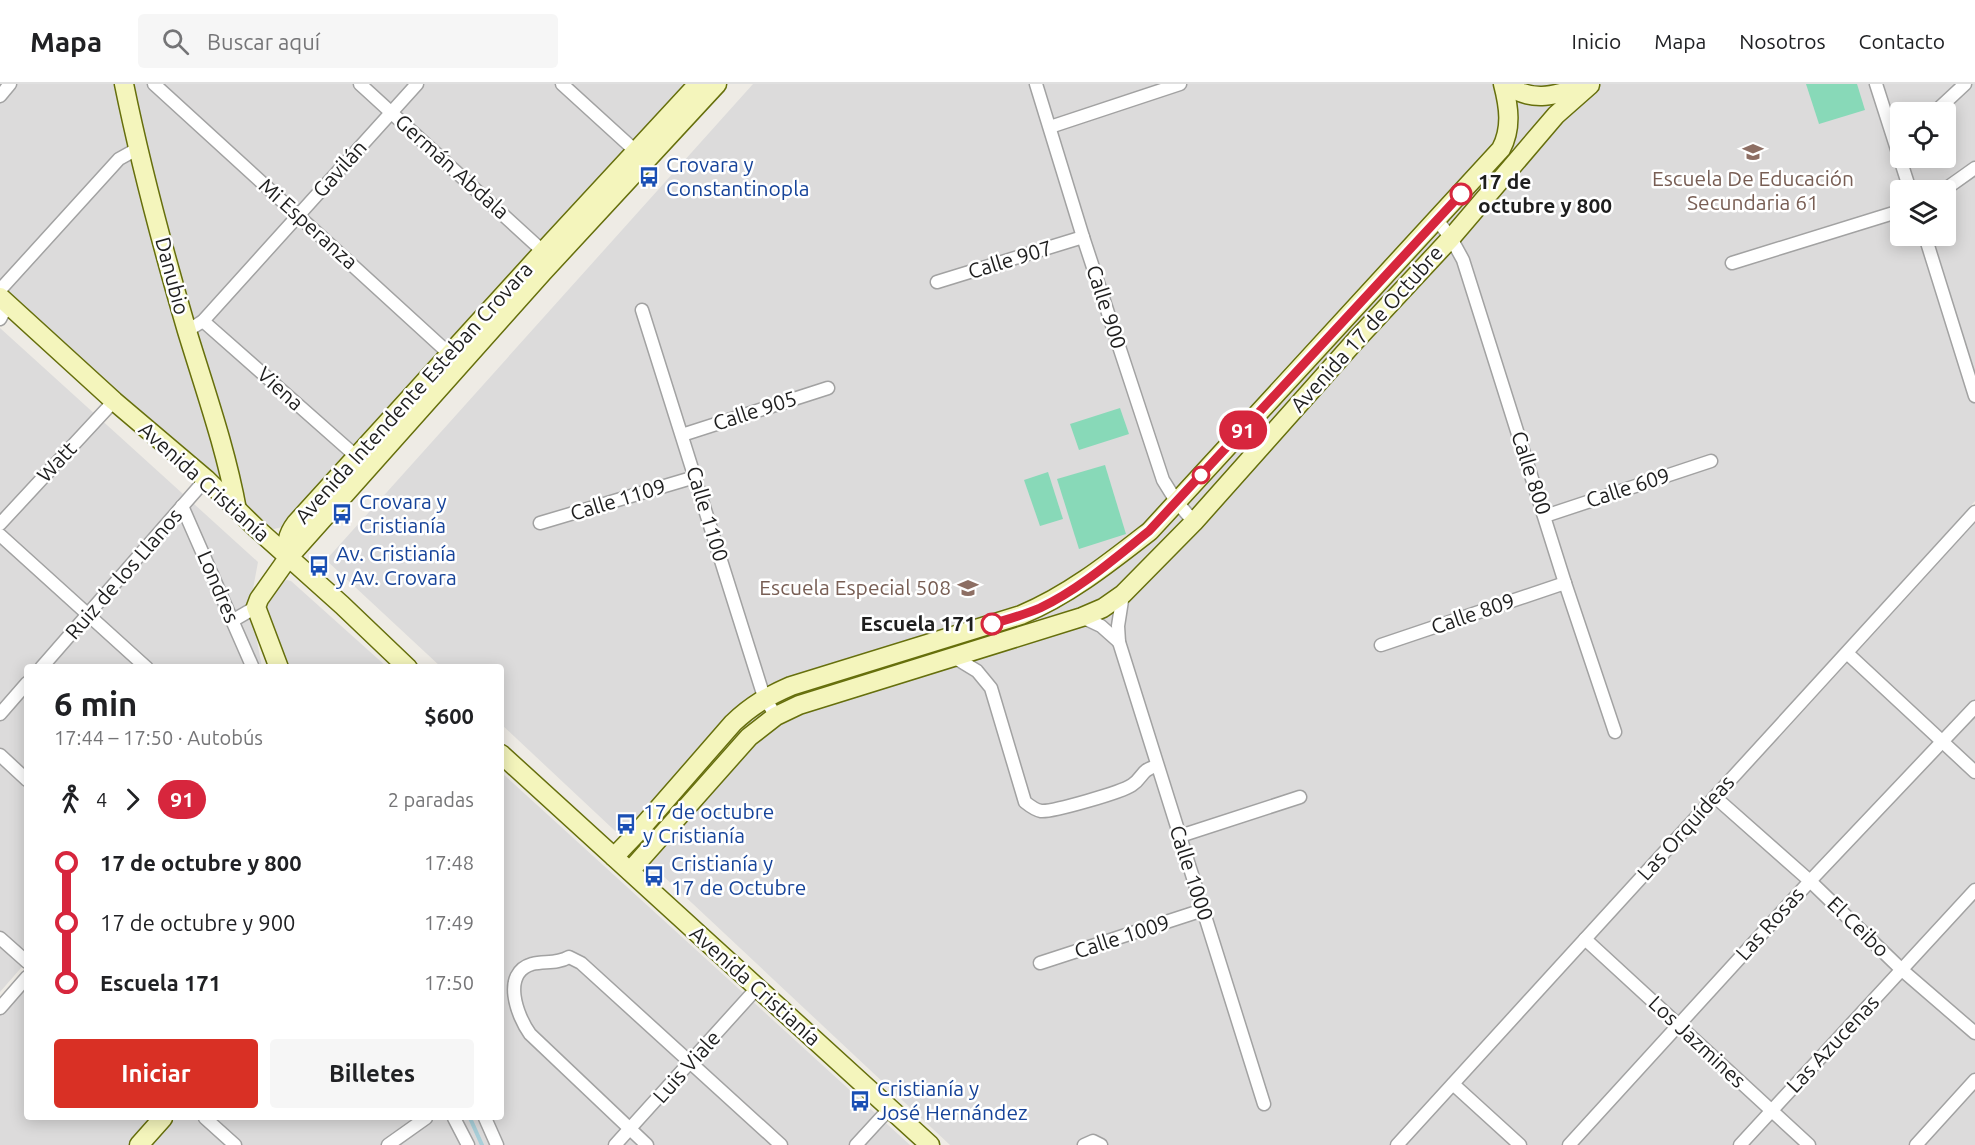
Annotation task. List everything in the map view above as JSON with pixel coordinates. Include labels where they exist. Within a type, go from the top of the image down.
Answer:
[{"type":"main road","name":"Danubio","points":[[124,84],[137,149],[187,331],[229,467],[237,510]]},
{"type":"main road","name":"Avenida Intendente Esteban Crovara","points":[[641,156],[698,84]]},
{"type":"main road","name":"Avenida Intendente Esteban Crovara","points":[[288,558],[455,359],[548,256],[641,156],[717,84]]},
{"type":"main road","points":[[1504,84],[1521,93],[1545,97],[1591,84]]},
{"type":"main road","name":"Avenida 17 de Octubre","points":[[614,857],[733,723],[764,698],[791,686],[1022,615],[1041,607],[1109,563],[1149,531],[1501,149],[1505,141],[1509,116],[1504,84]]},
{"type":"main road","name":"Avenida 17 de Octubre","points":[[630,871],[749,737],[776,716],[799,705],[1082,617],[1103,608],[1123,594],[1194,522],[1348,349],[1451,238],[1556,116],[1591,84]]},
{"type":"main road","name":"Avenida Cristianía","points":[[2,303],[209,482],[404,664]]},
{"type":"main road","name":"Avenida Intendente Esteban Crovara","points":[[288,558],[286,544],[288,534],[296,523],[357,457],[455,359]]},
{"type":"main road","points":[[209,482],[224,477],[229,467]]},
{"type":"main road","points":[[277,664],[256,607],[259,598],[288,558]]},
{"type":"main road","name":"Avenida Cristianía","points":[[504,757],[930,1145]]},
{"type":"main road","points":[[139,1145],[161,1120]]},
{"type":"street","points":[[0,96],[10,84]]},
{"type":"street","name":"Mi Esperanza","points":[[154,84],[299,214],[455,359]]},
{"type":"street","name":"Germán Abdala","points":[[360,84],[548,256]]},
{"type":"street","name":"Gavilán","points":[[187,331],[203,321],[417,84]]},
{"type":"street","points":[[562,84],[641,156]]},
{"type":"street","name":"Calle 900","points":[[1036,84],[1083,237],[1163,480],[1176,501],[1194,522]]},
{"type":"street","points":[[1050,127],[1180,84]]},
{"type":"street","points":[[1876,84],[1890,122]]},
{"type":"street","points":[[1946,102],[1965,84]]},
{"type":"street","points":[[2,303],[119,159],[137,149]]},
{"type":"street","points":[[1956,181],[1975,168]]},
{"type":"street","points":[[1732,263],[1890,214]]},
{"type":"street","name":"Calle 800","points":[[1437,220],[1451,238],[1463,260],[1565,583],[1615,732]]},
{"type":"street","name":"Calle 907","points":[[937,282],[1083,237]]},
{"type":"street","points":[[1928,246],[1975,396]]},
{"type":"street","name":"Calle 1100","points":[[642,310],[764,698],[776,716]]},
{"type":"street","name":"Viena","points":[[203,321],[357,457]]},
{"type":"street","name":"Calle 905","points":[[682,435],[828,388]]},
{"type":"street","name":"Watt","points":[[0,524],[114,401]]},
{"type":"street","name":"Calle 609","points":[[1545,516],[1711,461]]},
{"type":"street","name":"Calle 1109","points":[[540,523],[695,477]]},
{"type":"street","name":"Ruiz de los Llanos","points":[[45,664],[182,506],[209,482]]},
{"type":"street","name":"Londres","points":[[182,506],[250,664]]},
{"type":"street","name":"Las Orquídeas","points":[[1397,1145],[1975,512]]},
{"type":"street","points":[[0,536],[143,664]]},
{"type":"street","name":"Calle 809","points":[[1381,645],[1565,583]]},
{"type":"street","name":"Calle 1000","points":[[1123,594],[1118,626],[1119,642],[1264,1104]]},
{"type":"street","points":[[232,621],[256,607]]},
{"type":"street","points":[[1041,607],[1049,628]]},
{"type":"street","points":[[1082,617],[1101,626],[1119,642]]},
{"type":"street","points":[[1847,653],[1975,772]]},
{"type":"street","points":[[954,657],[977,671],[991,688],[1025,802],[1035,809],[1047,811],[1124,789],[1134,784],[1148,768],[1157,766]]},
{"type":"street","points":[[0,714],[24,686]]},
{"type":"street","name":"Las Rosas","points":[[1569,1145],[1810,881],[1975,707]]},
{"type":"street","points":[[0,755],[24,777]]},
{"type":"street","points":[[1180,836],[1300,796]]},
{"type":"street","name":"El Ceibo","points":[[1714,797],[1810,881],[1902,970],[1975,1033]]},
{"type":"street","name":"Las Azucenas","points":[[1740,1145],[1975,890]]},
{"type":"street","name":"Calle 1009","points":[[1040,963],[1203,910]]},
{"type":"street","points":[[0,938],[24,959]]},
{"type":"street","name":"Los Jazmines","points":[[1585,939],[1809,1145]]},
{"type":"street","points":[[647,1145],[530,1034],[522,1023],[517,1011],[514,989],[516,978],[523,969],[531,965],[555,963],[569,957],[587,968],[781,1145]]},
{"type":"street","points":[[0,1008],[24,980]]},
{"type":"street","name":"Luis Viale","points":[[615,1145],[757,988]]},
{"type":"street","points":[[1916,1145],[1975,1080]]},
{"type":"street","points":[[1453,1084],[1520,1145]]},
{"type":"street","points":[[856,1145],[890,1108]]},
{"type":"street","points":[[207,1120],[235,1145]]},
{"type":"street","points":[[388,1145],[423,1120]]},
{"type":"street","points":[[455,1120],[468,1145]]},
{"type":"street","points":[[486,1120],[497,1145]]},
{"type":"street","points":[[1084,1145],[1093,1141],[1101,1145]]},
{"type":"shaded area","points":[[0,84],[690,84],[287,526],[274,529],[268,528],[0,285]]},
{"type":"shaded area","points":[[753,84],[1975,84],[1975,501],[1392,1145],[950,1145],[504,727],[504,664],[438,664],[326,560]]},
{"type":"shaded area","points":[[0,328],[258,562],[250,605],[261,664],[24,664],[24,964],[0,992]]},
{"type":"shaded area","points":[[1975,519],[1975,1145],[1404,1145]]},
{"type":"shaded area","points":[[291,581],[384,664],[285,664],[265,620],[265,598],[281,582]]},
{"type":"shaded area","points":[[504,775],[910,1145],[0,1145],[0,1014],[24,987],[24,1120],[504,1120]]},
{"type":"green space","points":[[1806,84],[1857,84],[1865,110],[1819,124]]},
{"type":"green space","points":[[1120,408],[1129,434],[1079,450],[1070,424]]},
{"type":"green space","points":[[1105,465],[1126,534],[1079,549],[1057,479]]},
{"type":"green space","points":[[1048,472],[1063,519],[1040,526],[1024,480]]},
{"type":"waterway","points":[[471,1120],[482,1145]]},
{"type":"bus line","name":"91","points":[[992,624],[1022,615],[1054,600],[1109,563],[1149,531],[1461,194]]},
{"type":"place","name":"Escuela De Educación Secundaria 61","points":[[1753,152]]},
{"type":"place","name":"Crovara y Constantinopla","points":[[649,177]]},
{"type":"place","name":"17 de octubre y 800","points":[[1461,194]]},
{"type":"place","name":"Crovara y Cristianía","points":[[342,514]]},
{"type":"place","name":"Av. Cristianía y Av. Crovara","points":[[319,566]]},
{"type":"place","name":"Escuela Especial 508","points":[[968,588]]},
{"type":"place","name":"Escuela 171","points":[[992,624]]},
{"type":"place","name":"17 de octubre y Cristianía","points":[[626,824]]},
{"type":"place","name":"Cristianía y 17 de Octubre","points":[[654,876]]},
{"type":"place","name":"Cristianía y José Hernández","points":[[860,1101]]}]
